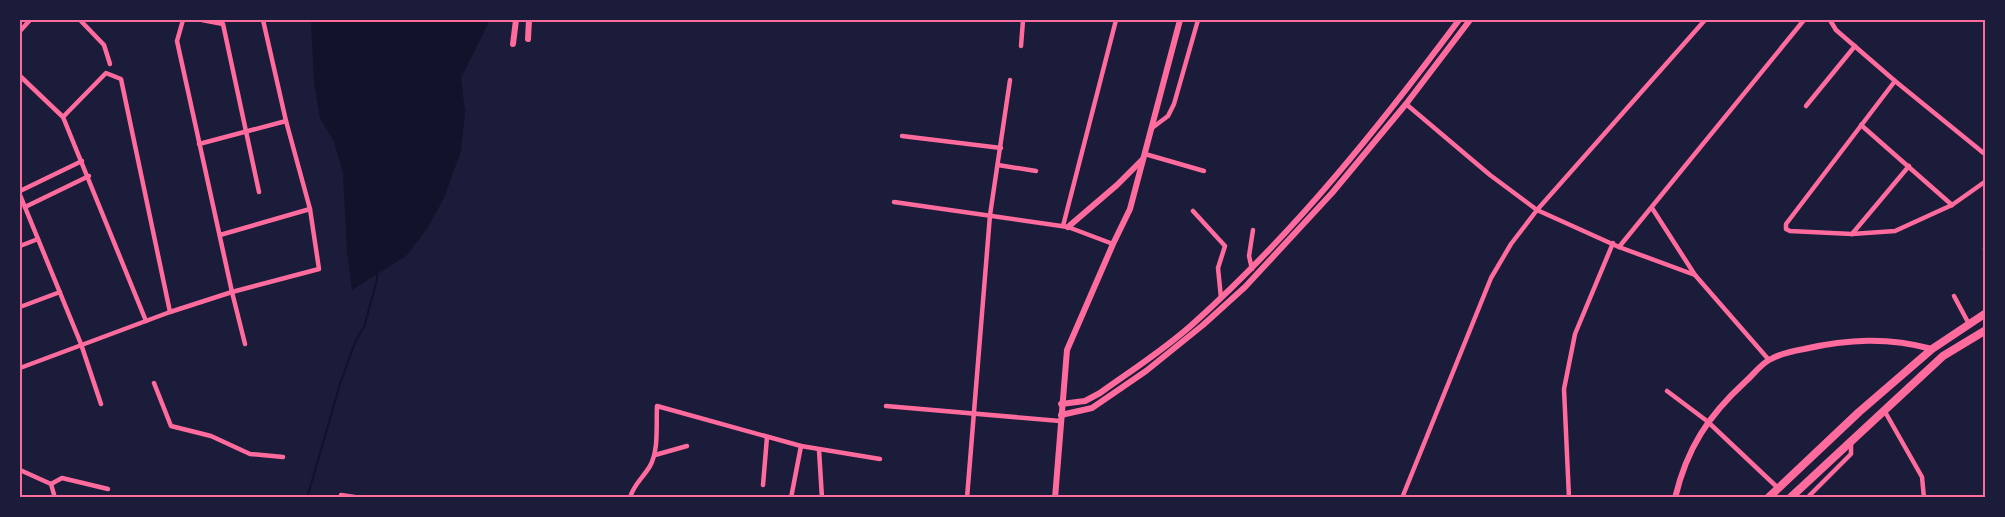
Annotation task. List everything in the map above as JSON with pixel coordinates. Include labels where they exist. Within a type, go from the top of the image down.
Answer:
[{"type":"main road","points":[[1768,498],[1859,412],[1932,349],[1986,313]]},
{"type":"main road","points":[[1790,498],[1943,357],[1986,330]]},
{"type":"street","points":[[20,32],[30,20]]},
{"type":"street","points":[[80,20],[104,45],[110,64]]},
{"type":"street","points":[[183,20],[177,41],[245,344]]},
{"type":"street","points":[[202,20],[223,24],[259,192]]},
{"type":"street","points":[[20,368],[170,312],[232,292],[319,269],[310,209],[286,121],[263,20]]},
{"type":"street","points":[[513,44],[516,20]]},
{"type":"street","points":[[528,39],[529,20]]},
{"type":"street","points":[[1021,46],[1023,20]]},
{"type":"street","points":[[1066,226],[1116,20]]},
{"type":"street","points":[[1055,498],[1067,350],[1130,209],[1180,20]]},
{"type":"street","points":[[1152,128],[1168,116],[1174,104],[1198,20]]},
{"type":"street","points":[[1061,404],[1085,401],[1100,393],[1194,324],[1252,269],[1342,170],[1459,20]]},
{"type":"street","points":[[886,406],[1060,418],[1092,408],[1146,371],[1203,325],[1245,287],[1332,193],[1406,104],[1470,20]]},
{"type":"street","points":[[1402,498],[1491,278],[1511,244],[1536,210],[1705,20]]},
{"type":"street","points":[[1619,247],[1804,20]]},
{"type":"street","points":[[1830,20],[1836,30],[1986,155]]},
{"type":"street","points":[[1806,106],[1855,46]]},
{"type":"street","points":[[63,117],[106,73],[121,79],[170,312]]},
{"type":"street","points":[[20,76],[63,117],[89,176],[146,321]]},
{"type":"street","points":[[967,498],[990,215],[1010,80]]},
{"type":"street","points":[[1895,81],[1786,224],[1786,229],[1852,234],[1895,231],[1952,205],[1986,181]]},
{"type":"street","points":[[1406,104],[1490,175],[1536,210],[1619,247],[1695,275]]},
{"type":"street","points":[[199,144],[286,121]]},
{"type":"street","points":[[1861,125],[1952,205]]},
{"type":"street","points":[[902,136],[1000,148]]},
{"type":"street","points":[[1066,226],[1117,185],[1145,155]]},
{"type":"street","points":[[1145,155],[1204,171]]},
{"type":"street","points":[[82,161],[20,193],[81,344],[101,404]]},
{"type":"street","points":[[998,165],[1036,171]]},
{"type":"street","points":[[1852,234],[1909,166]]},
{"type":"street","points":[[25,207],[89,176]]},
{"type":"street","points":[[894,202],[1066,226],[1113,244]]},
{"type":"street","points":[[1652,208],[1695,275],[1769,360]]},
{"type":"street","points":[[220,235],[310,209]]},
{"type":"street","points":[[1193,211],[1225,246],[1218,268],[1221,298]]},
{"type":"street","points":[[1252,269],[1249,256],[1253,230]]},
{"type":"street","points":[[20,246],[38,239]]},
{"type":"street","points":[[1569,498],[1564,389],[1575,334],[1613,243]]},
{"type":"street","points":[[20,307],[60,292]]},
{"type":"street","points":[[1954,296],[1969,324]]},
{"type":"street","points":[[1675,498],[1682,468],[1707,421],[1724,401],[1769,360],[1790,352],[1841,341],[1871,339],[1915,344],[1932,349]]},
{"type":"street","points":[[154,383],[171,426],[211,436],[250,454],[283,457]]},
{"type":"street","points":[[1666,392],[1707,421],[1778,488]]},
{"type":"street","points":[[630,498],[632,489],[649,468],[655,455],[657,406],[801,446],[880,459]]},
{"type":"street","points":[[1884,410],[1922,477],[1924,498]]},
{"type":"street","points":[[763,485],[768,437]]},
{"type":"street","points":[[1807,498],[1851,454],[1851,440]]},
{"type":"street","points":[[655,455],[687,446]]},
{"type":"street","points":[[791,498],[801,446]]},
{"type":"street","points":[[819,450],[822,498]]},
{"type":"street","points":[[20,470],[51,484],[55,498]]},
{"type":"street","points":[[51,484],[62,478],[108,489]]},
{"type":"street","points":[[341,498],[341,495],[361,498]]},
{"type":"shaded area","points":[[311,20],[490,20],[461,78],[465,112],[461,151],[444,198],[427,229],[406,256],[352,290],[347,252],[343,172],[334,142],[320,118],[314,82]]},
{"type":"waterway","points":[[307,498],[340,384],[356,340],[364,327],[377,280],[377,272]]}]
